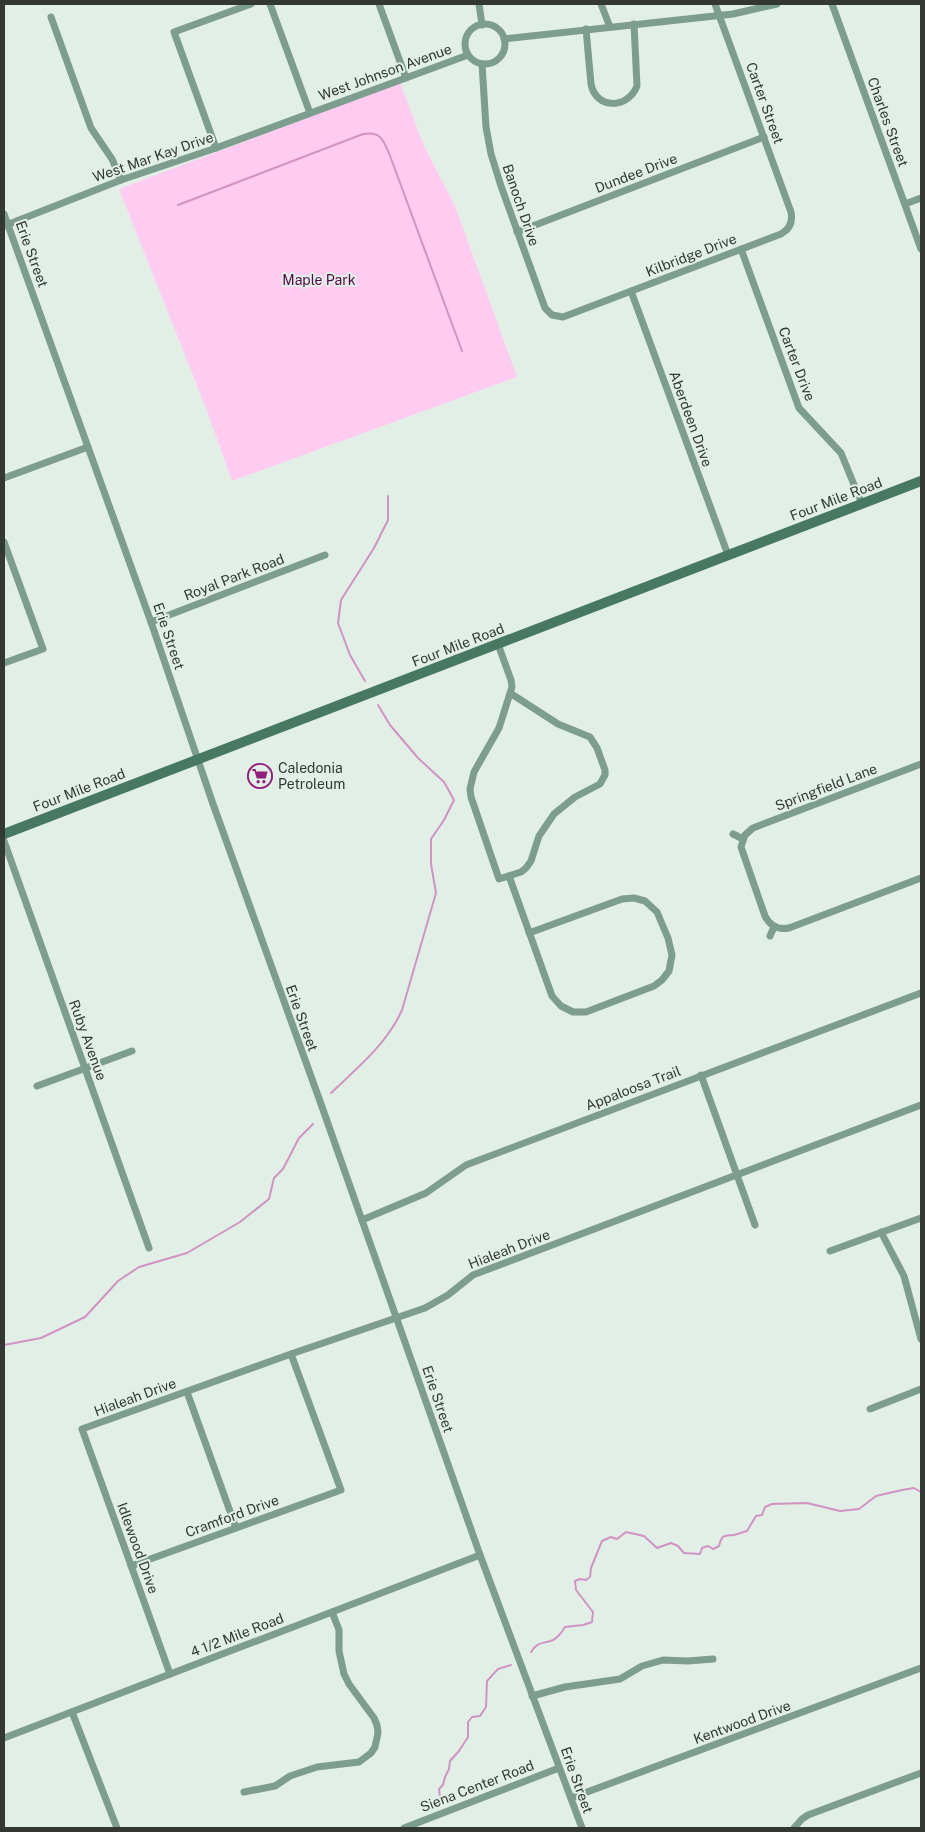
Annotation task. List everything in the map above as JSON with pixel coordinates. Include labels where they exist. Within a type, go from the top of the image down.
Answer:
[{"type":"main road","name":"Four Mile Road","points":[[4,834],[921,481]]},
{"type":"street","points":[[216,148],[174,32],[251,4]]},
{"type":"street","points":[[270,4],[310,113]]},
{"type":"street","points":[[379,4],[406,78]]},
{"type":"street","points":[[480,4],[482,25]]},
{"type":"street","points":[[601,4],[610,27]]},
{"type":"street","name":"Carter Street","points":[[715,4],[791,212]]},
{"type":"street","points":[[504,39],[720,15],[755,10],[777,4]]},
{"type":"street","name":"Charles Street","points":[[832,4],[921,249]]},
{"type":"street","points":[[50,17],[91,128],[112,159],[122,180]]},
{"type":"street","points":[[586,29],[594,93],[606,102],[617,104],[629,99],[634,94],[637,86],[634,24]]},
{"type":"street","points":[[482,25],[490,25],[497,29],[504,39],[503,52],[494,62],[482,64],[476,62],[468,55],[465,46],[467,36],[473,29],[482,25]]},
{"type":"street","name":"West Johnson Avenue","points":[[310,113],[468,55]]},
{"type":"street","name":"Banoch Drive","points":[[482,64],[486,126],[491,154],[545,308],[549,313],[563,317],[584,309]]},
{"type":"street","name":"West Mar Kay Drive","points":[[6,225],[122,180],[310,113]]},
{"type":"street","name":"Dundee Drive","points":[[517,232],[764,137]]},
{"type":"street","points":[[905,204],[921,198]]},
{"type":"street","name":"Kilbridge Drive","points":[[584,309],[781,234],[788,230],[792,222],[791,212]]},
{"type":"street","name":"Erie Street","points":[[4,214],[6,225],[151,622],[197,759],[480,1555],[582,1828]]},
{"type":"street","name":"Carter Drive","points":[[741,250],[799,408],[840,453],[862,504]]},
{"type":"street","name":"Aberdeen Drive","points":[[631,291],[728,555]]},
{"type":"street","points":[[4,478],[88,447]]},
{"type":"street","points":[[4,542],[42,649],[4,663]]},
{"type":"street","name":"Royal Park Road","points":[[151,622],[325,555]]},
{"type":"street","points":[[498,644],[511,680],[510,693],[499,728],[474,772],[470,797],[500,879],[521,872],[526,868],[531,861],[539,836],[554,814],[575,797],[596,787],[603,780],[605,770],[597,748],[590,737],[558,724],[510,693]]},
{"type":"street","name":"Springfield Lane","points":[[742,839],[753,828],[921,764]]},
{"type":"street","points":[[734,834],[742,839],[742,852],[765,916],[767,921],[774,927],[789,928],[921,878]]},
{"type":"street","name":"Ruby Avenue","points":[[4,841],[149,1248]]},
{"type":"street","points":[[509,876],[529,933],[552,996],[561,1006],[573,1012],[586,1012],[654,986],[662,980],[671,966],[671,949],[659,916],[649,904],[640,899],[622,900],[529,933]]},
{"type":"street","points":[[770,936],[774,927]]},
{"type":"street","name":"Appaloosa Trail","points":[[362,1220],[426,1193],[466,1165],[921,993]]},
{"type":"street","points":[[37,1086],[132,1051]]},
{"type":"street","points":[[701,1075],[755,1225]]},
{"type":"street","name":"Hialeah Drive","points":[[82,1430],[425,1308],[439,1301],[472,1275],[921,1105]]},
{"type":"street","points":[[830,1251],[921,1218]]},
{"type":"street","points":[[882,1232],[904,1276],[921,1338]]},
{"type":"street","name":"Cramford Drive","points":[[131,1566],[341,1490],[292,1354]]},
{"type":"street","points":[[870,1409],[921,1389]]},
{"type":"street","points":[[186,1392],[236,1528]]},
{"type":"street","name":"Idlewood Drive","points":[[82,1430],[170,1674]]},
{"type":"street","name":"4 1/2 Mile Road","points":[[4,1738],[480,1555]]},
{"type":"street","points":[[244,1792],[275,1786],[290,1776],[317,1766],[359,1762],[371,1753],[375,1747],[378,1733],[377,1725],[344,1674],[339,1651],[339,1630],[332,1612]]},
{"type":"street","points":[[532,1696],[565,1687],[620,1679],[642,1666],[662,1660],[688,1661],[713,1658]]},
{"type":"street","name":"Kentwood Drive","points":[[571,1798],[921,1668]]},
{"type":"street","points":[[72,1712],[117,1828]]},
{"type":"street","name":"Siena Center Road","points":[[404,1828],[559,1768]]},
{"type":"street","points":[[794,1828],[808,1815],[921,1773]]},
{"type":"green space","name":"Maple Park","points":[[400,83],[424,146],[455,206],[517,377],[232,481],[206,408],[119,189]]},
{"type":"waterway","points":[[178,205],[363,134],[377,135],[383,140],[389,153],[462,351]]},
{"type":"waterway","points":[[365,681],[350,655],[338,623],[341,600],[374,548],[388,520],[388,496]]},
{"type":"waterway","points":[[331,1093],[380,1045],[402,1010],[436,893],[431,864],[431,839],[444,820],[454,800],[444,782],[418,758],[390,725],[378,705]]},
{"type":"waterway","points":[[4,1345],[41,1338],[85,1317],[118,1281],[139,1267],[187,1253],[240,1222],[269,1199],[274,1178],[283,1169],[299,1138],[313,1124]]},
{"type":"waterway","points":[[531,1652],[538,1644],[555,1639],[565,1627],[592,1622],[593,1612],[576,1590],[575,1581],[580,1579],[586,1580],[590,1577],[591,1568],[602,1541],[611,1537],[617,1539],[626,1532],[644,1536],[657,1548],[671,1543],[678,1546],[684,1553],[700,1554],[702,1548],[708,1546],[713,1549],[719,1546],[724,1536],[747,1531],[756,1516],[762,1515],[765,1507],[772,1504],[807,1503],[840,1511],[859,1509],[876,1496],[914,1488],[921,1492]]},
{"type":"waterway","points":[[440,1797],[439,1789],[443,1785],[450,1761],[468,1737],[468,1722],[472,1717],[480,1716],[486,1707],[487,1681],[498,1669],[511,1665]]},
{"type":"place","name":"Caledonia Petroleum","points":[[260,776]]}]
